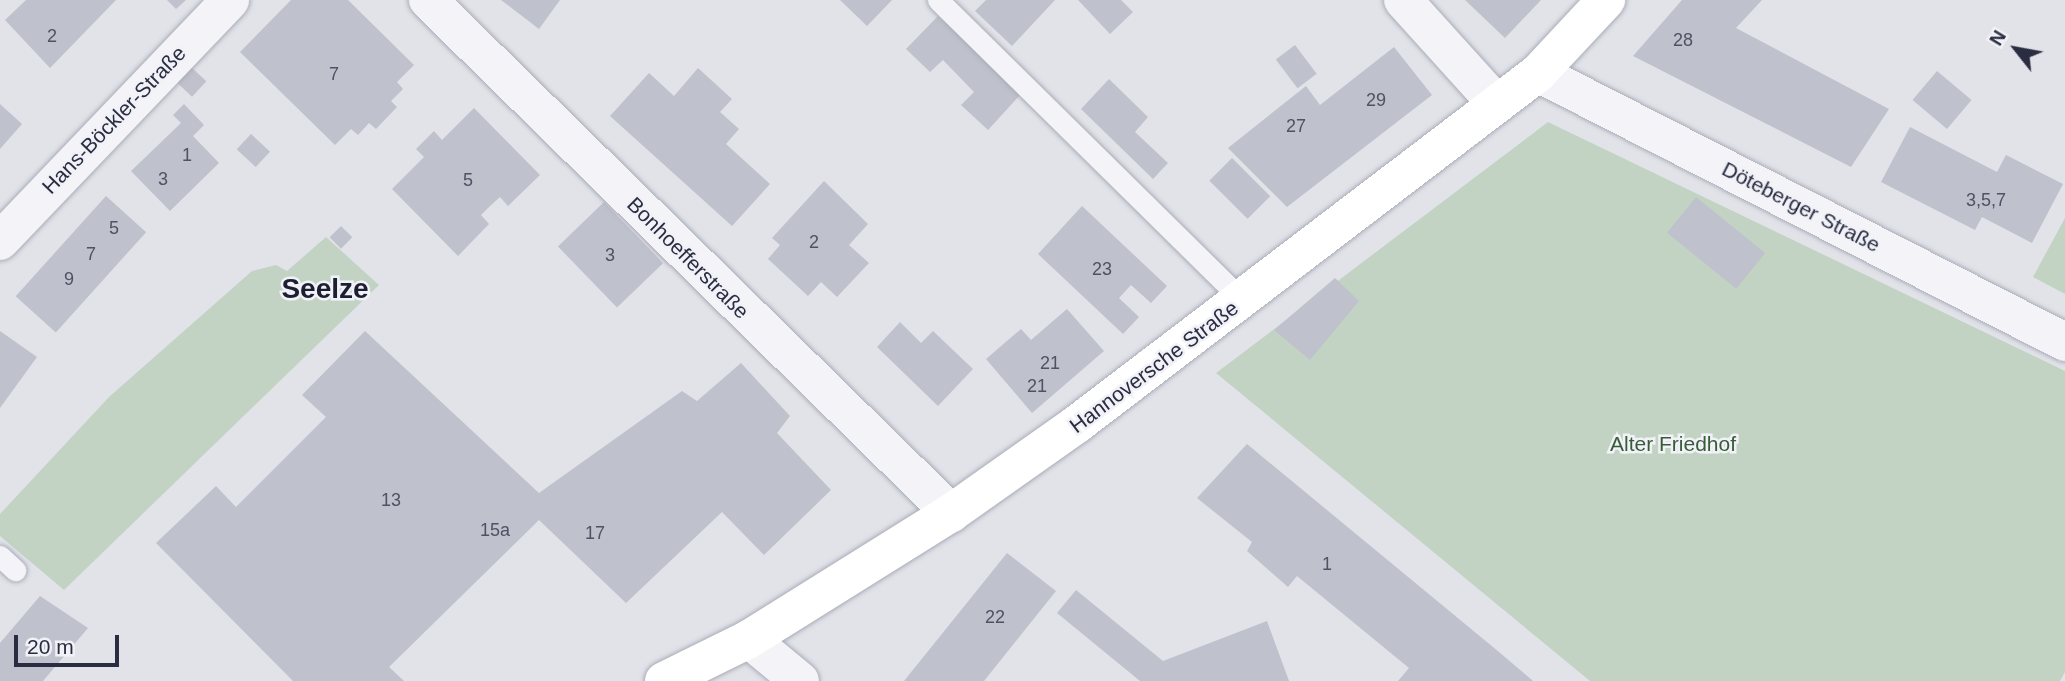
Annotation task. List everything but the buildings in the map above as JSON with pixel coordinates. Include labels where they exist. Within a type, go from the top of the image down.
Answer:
[{"type":"street","name":"Hans-Böckler-Straße","points":[[0,241],[230,0]]},
{"type":"street","name":"Bonhoefferstraße","points":[[428,0],[951,513]]},
{"type":"street","points":[[1403,0],[1497,103]]},
{"type":"street","name":"Hannoversche Straße","points":[[664,681],[748,639],[951,513],[1243,300],[1538,72],[1606,0]]},
{"type":"street","name":"Döteberger Straße","points":[[1538,72],[2065,342]]},
{"type":"street","points":[[748,639],[800,681]]},
{"type":"lane","points":[[938,0],[1243,300]]},
{"type":"green space","name":"Alter Friedhof","points":[[1548,122],[2065,371],[2065,672],[2060,681],[1590,681],[1216,373]]},
{"type":"green space","points":[[2065,218],[2065,294],[2033,277]]},
{"type":"green space","points":[[326,237],[379,285],[64,590],[0,536],[0,514],[109,397],[252,271],[276,265],[287,271]]},
{"type":"district","name":"Seelze","points":[[325,289]]}]
